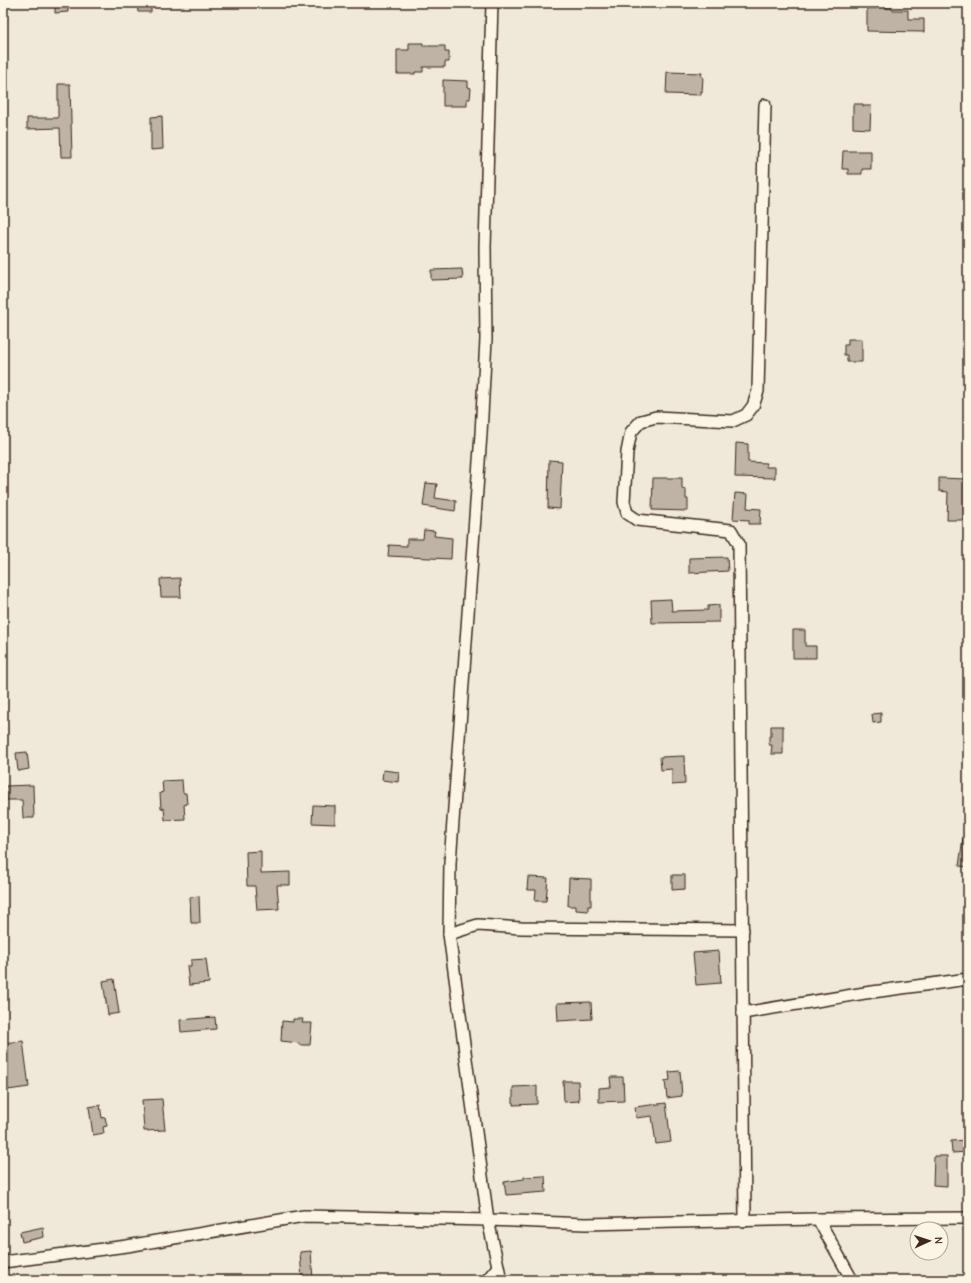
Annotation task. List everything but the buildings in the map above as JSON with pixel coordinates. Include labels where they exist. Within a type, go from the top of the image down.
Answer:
[{"type":"street","points":[[492,3],[485,247],[485,363],[451,856],[449,934],[488,1220],[501,1280]]},
{"type":"street","points":[[745,1221],[739,544],[731,530],[637,520],[627,513],[624,502],[626,452],[631,432],[641,420],[656,417],[734,421],[746,415],[753,406],[758,391],[765,105]]},
{"type":"street","points":[[449,934],[478,925],[521,928],[743,930]]},
{"type":"street","points":[[743,1013],[865,993],[968,979]]},
{"type":"street","points":[[3,1262],[128,1246],[304,1216],[488,1220],[585,1224],[818,1219],[968,1218]]},
{"type":"street","points":[[818,1219],[852,1280]]},
{"type":"street","points":[[487,1280],[498,1267]]}]
